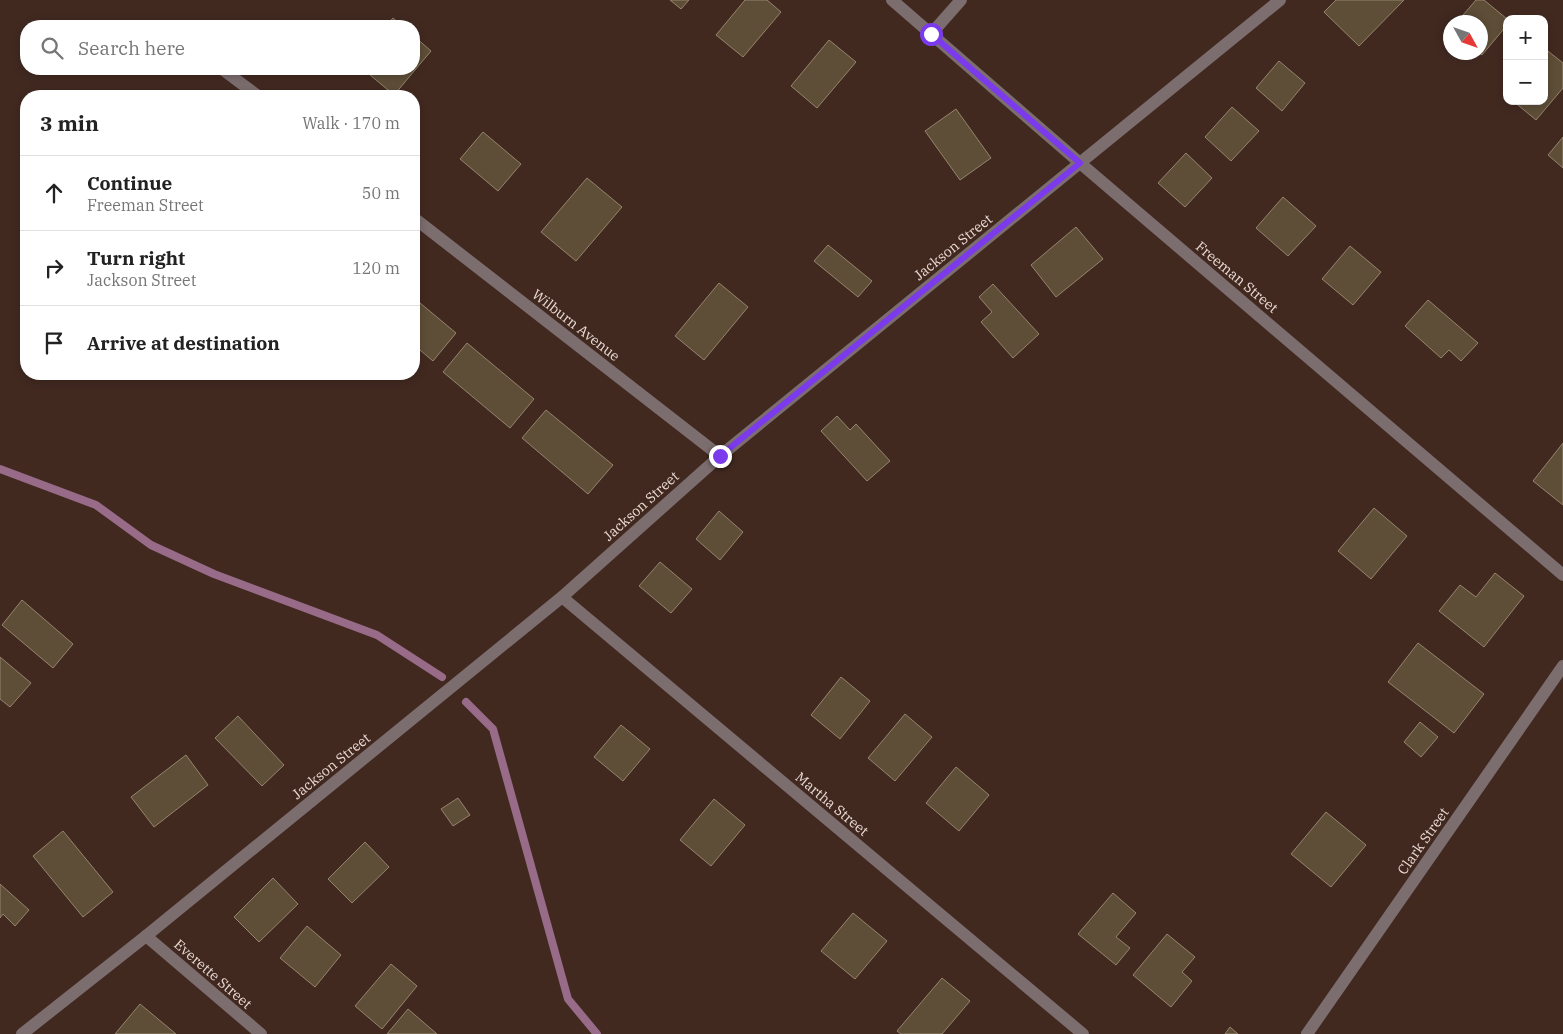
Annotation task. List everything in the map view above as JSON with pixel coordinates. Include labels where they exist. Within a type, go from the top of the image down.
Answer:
[{"type":"street","name":"Freeman Street","points":[[892,0],[1563,575]]},
{"type":"street","points":[[931,34],[961,0]]},
{"type":"street","name":"Jackson Street","points":[[22,1034],[146,936],[562,597],[720,456],[1280,0]]},
{"type":"street","points":[[230,75],[250,90]]},
{"type":"street","name":"Wilburn Avenue","points":[[420,223],[720,456]]},
{"type":"street","name":"Martha Street","points":[[562,597],[1083,1034]]},
{"type":"street","name":"Clark Street","points":[[1307,1034],[1563,666]]},
{"type":"street","name":"Everette Street","points":[[146,936],[261,1034]]},
{"type":"building","points":[[670,0],[689,0],[681,9]]},
{"type":"building","points":[[745,0],[767,0],[781,12],[743,57],[716,35]]},
{"type":"building","points":[[1336,0],[1404,0],[1359,46],[1324,12]]},
{"type":"building","points":[[1476,0],[1484,0],[1503,16],[1503,30],[1488,48],[1488,15],[1463,15]]},
{"type":"building","points":[[829,40],[856,62],[817,108],[791,86]]},
{"type":"building","points":[[420,41],[431,51],[420,64]]},
{"type":"building","points":[[1548,51],[1563,63],[1563,88],[1536,120],[1518,105],[1548,105]]},
{"type":"building","points":[[1279,61],[1305,83],[1282,111],[1256,88]]},
{"type":"building","points":[[370,75],[411,75],[398,90],[388,90]]},
{"type":"building","points":[[1232,107],[1259,131],[1231,161],[1205,137]]},
{"type":"building","points":[[956,109],[991,158],[960,180],[925,131]]},
{"type":"building","points":[[483,132],[521,164],[498,191],[460,159]]},
{"type":"building","points":[[1563,137],[1563,168],[1548,155]]},
{"type":"building","points":[[1186,153],[1212,178],[1185,207],[1158,183]]},
{"type":"building","points":[[587,178],[622,207],[576,261],[541,232]]},
{"type":"building","points":[[1283,197],[1316,226],[1288,256],[1256,228]]},
{"type":"building","points":[[1076,227],[1103,259],[1056,297],[1031,265]]},
{"type":"building","points":[[828,245],[872,281],[858,297],[814,261]]},
{"type":"building","points":[[1350,246],[1381,272],[1353,305],[1322,279]]},
{"type":"building","points":[[719,283],[748,307],[704,360],[675,336]]},
{"type":"building","points":[[993,284],[1039,334],[1013,358],[981,322],[992,312],[979,297]]},
{"type":"building","points":[[1428,300],[1478,343],[1461,361],[1449,350],[1441,358],[1405,326]]},
{"type":"building","points":[[420,303],[456,333],[433,361],[420,350]]},
{"type":"building","points":[[467,343],[534,399],[510,428],[443,372]]},
{"type":"building","points":[[546,410],[613,465],[588,494],[522,438]]},
{"type":"building","points":[[837,416],[850,430],[856,424],[890,461],[867,481],[821,431]]},
{"type":"building","points":[[1563,443],[1563,505],[1533,481]]},
{"type":"building","points":[[1374,508],[1407,536],[1371,579],[1338,551]]},
{"type":"building","points":[[719,511],[743,532],[720,560],[696,539]]},
{"type":"building","points":[[660,562],[692,589],[671,613],[639,586]]},
{"type":"building","points":[[1495,573],[1524,596],[1484,647],[1439,611],[1460,585],[1476,597]]},
{"type":"building","points":[[22,600],[73,644],[53,668],[2,625]]},
{"type":"building","points":[[1418,643],[1484,694],[1454,733],[1388,682]]},
{"type":"building","points":[[0,657],[31,683],[10,707],[0,699]]},
{"type":"building","points":[[841,677],[870,701],[840,739],[811,715]]},
{"type":"building","points":[[905,714],[932,737],[895,781],[868,758]]},
{"type":"building","points":[[238,716],[284,765],[262,786],[215,738]]},
{"type":"building","points":[[1420,722],[1438,737],[1421,757],[1404,742]]},
{"type":"building","points":[[621,725],[650,749],[623,781],[594,757]]},
{"type":"building","points":[[186,755],[208,785],[154,827],[131,797]]},
{"type":"building","points":[[956,767],[989,795],[959,831],[926,803]]},
{"type":"building","points":[[458,798],[470,815],[453,826],[441,809]]},
{"type":"building","points":[[714,799],[745,825],[711,866],[680,840]]},
{"type":"building","points":[[1326,812],[1366,845],[1331,887],[1291,854]]},
{"type":"building","points":[[63,831],[113,892],[83,917],[33,856]]},
{"type":"building","points":[[365,842],[389,867],[352,903],[328,879]]},
{"type":"building","points":[[273,878],[298,904],[259,942],[234,917]]},
{"type":"building","points":[[0,884],[29,910],[15,926],[3,914],[0,918]]},
{"type":"building","points":[[1113,893],[1136,913],[1116,937],[1130,948],[1116,965],[1078,934]]},
{"type":"building","points":[[853,913],[887,941],[855,979],[821,951]]},
{"type":"building","points":[[307,926],[341,955],[315,987],[280,958]]},
{"type":"building","points":[[1167,934],[1195,957],[1182,972],[1192,981],[1171,1007],[1133,975]]},
{"type":"building","points":[[391,964],[417,986],[382,1029],[355,1006]]},
{"type":"building","points":[[942,978],[970,1001],[942,1034],[901,1034],[897,1031]]},
{"type":"building","points":[[140,1004],[176,1034],[115,1034]]},
{"type":"building","points":[[408,1009],[437,1034],[387,1034]]},
{"type":"building","points":[[1230,1027],[1238,1034],[1225,1034]]},
{"type":"waterway","points":[[0,469],[96,505],[151,545],[214,574],[377,635],[442,677]]},
{"type":"waterway","points":[[466,702],[493,729],[568,999],[597,1034]]},
{"type":"route","points":[[720,456],[1080,163],[931,34]]}]
